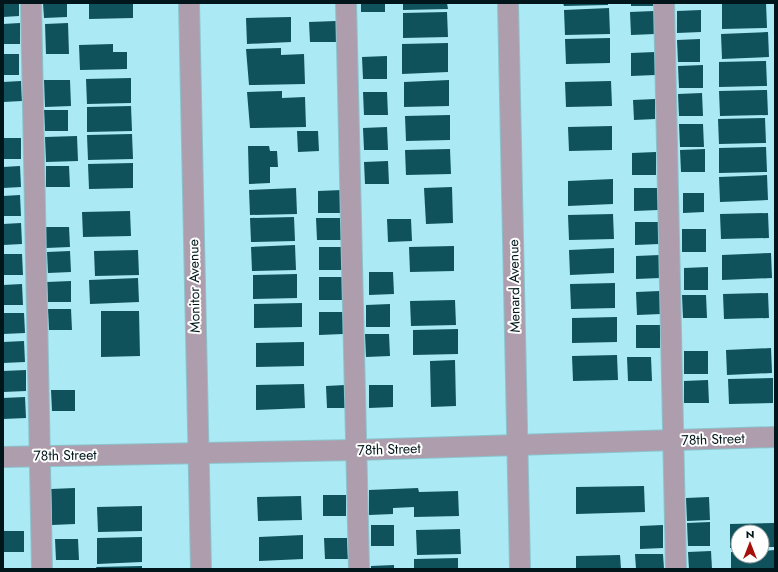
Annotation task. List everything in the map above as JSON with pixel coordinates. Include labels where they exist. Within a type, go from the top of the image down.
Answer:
[{"type":"street","points":[[31,3],[42,569]]},
{"type":"street","name":"Monitor Avenue","points":[[189,3],[201,569]]},
{"type":"street","points":[[346,3],[359,569]]},
{"type":"street","name":"Menard Avenue","points":[[508,3],[520,569]]},
{"type":"street","points":[[664,3],[676,569]]},
{"type":"street","name":"78th Street","points":[[3,457],[356,450],[775,437]]},
{"type":"building","points":[[3,3],[19,3],[19,16],[3,17]]},
{"type":"building","points":[[43,3],[67,3],[67,17],[44,18]]},
{"type":"building","points":[[89,3],[133,3],[133,18],[89,19]]},
{"type":"building","points":[[361,3],[385,3],[385,12],[361,12]]},
{"type":"building","points":[[403,3],[447,3],[448,9],[403,10]]},
{"type":"building","points":[[563,3],[608,3],[608,5],[564,6]]},
{"type":"building","points":[[631,3],[655,3],[655,6],[631,6]]},
{"type":"building","points":[[766,3],[767,28],[722,29],[722,4]]},
{"type":"building","points":[[609,8],[610,34],[565,35],[564,10]]},
{"type":"building","points":[[701,10],[701,32],[677,33],[677,11]]},
{"type":"building","points":[[654,11],[655,34],[631,35],[630,12]]},
{"type":"building","points":[[447,12],[448,37],[403,38],[403,13]]},
{"type":"building","points":[[291,17],[291,42],[247,44],[246,18]]},
{"type":"building","points":[[336,21],[337,42],[310,42],[309,22]]},
{"type":"building","points":[[20,23],[20,44],[3,44],[3,24]]},
{"type":"building","points":[[68,23],[69,54],[46,54],[45,24]]},
{"type":"building","points":[[768,32],[769,57],[722,59],[721,34]]},
{"type":"building","points":[[610,38],[610,63],[566,64],[565,39]]},
{"type":"building","points":[[700,39],[700,62],[678,62],[677,40]]},
{"type":"building","points":[[448,43],[448,72],[402,74],[402,44]]},
{"type":"building","points":[[113,44],[113,52],[127,52],[127,69],[80,70],[79,45]]},
{"type":"building","points":[[281,48],[281,55],[304,54],[305,84],[249,85],[246,49]]},
{"type":"building","points":[[655,52],[655,75],[631,76],[631,53]]},
{"type":"building","points":[[3,54],[19,54],[19,75],[3,75]]},
{"type":"building","points":[[387,56],[387,79],[363,79],[362,57]]},
{"type":"building","points":[[766,61],[767,86],[719,87],[719,62]]},
{"type":"building","points":[[703,65],[703,88],[679,88],[678,66]]},
{"type":"building","points":[[131,78],[131,103],[87,104],[86,79]]},
{"type":"building","points":[[44,80],[70,80],[71,106],[45,107]]},
{"type":"building","points":[[449,80],[449,106],[404,107],[404,82]]},
{"type":"building","points":[[21,81],[22,101],[3,102],[3,82]]},
{"type":"building","points":[[611,81],[612,106],[566,107],[565,82]]},
{"type":"building","points":[[767,90],[768,115],[720,116],[719,91]]},
{"type":"building","points":[[282,91],[282,98],[305,97],[306,127],[250,128],[247,92]]},
{"type":"building","points":[[363,92],[387,92],[388,115],[364,115]]},
{"type":"building","points":[[702,93],[703,116],[679,116],[678,94]]},
{"type":"building","points":[[655,99],[655,119],[634,120],[633,100]]},
{"type":"building","points":[[131,106],[132,131],[87,132],[87,107]]},
{"type":"building","points":[[44,110],[68,110],[68,131],[45,131]]},
{"type":"building","points":[[450,115],[450,140],[406,141],[405,116]]},
{"type":"building","points":[[765,118],[766,143],[719,144],[718,119]]},
{"type":"building","points":[[679,124],[703,124],[704,147],[680,147]]},
{"type":"building","points":[[612,126],[612,150],[569,151],[568,127]]},
{"type":"building","points":[[387,127],[388,150],[364,150],[363,128]]},
{"type":"building","points":[[297,131],[318,131],[319,151],[298,152]]},
{"type":"building","points":[[132,134],[133,159],[88,160],[87,135]]},
{"type":"building","points":[[77,136],[78,161],[46,162],[45,137]]},
{"type":"building","points":[[3,138],[21,138],[21,159],[3,159]]},
{"type":"building","points":[[248,146],[269,146],[270,151],[277,151],[278,167],[270,167],[270,183],[249,184]]},
{"type":"building","points":[[766,147],[767,172],[719,173],[719,148]]},
{"type":"building","points":[[450,149],[451,174],[406,175],[405,150]]},
{"type":"building","points":[[705,149],[705,172],[681,172],[680,150]]},
{"type":"building","points":[[656,152],[656,175],[632,175],[632,153]]},
{"type":"building","points":[[388,161],[389,184],[365,184],[364,162]]},
{"type":"building","points":[[133,163],[133,188],[89,189],[88,164]]},
{"type":"building","points":[[20,166],[21,187],[3,188],[3,167]]},
{"type":"building","points":[[46,166],[69,166],[70,187],[46,187]]},
{"type":"building","points":[[767,175],[768,200],[720,202],[719,177]]},
{"type":"building","points":[[613,179],[613,204],[568,206],[568,181]]},
{"type":"building","points":[[452,187],[453,223],[426,224],[424,188]]},
{"type":"building","points":[[296,188],[297,214],[250,215],[249,190]]},
{"type":"building","points":[[634,188],[658,188],[658,210],[634,211]]},
{"type":"building","points":[[342,190],[342,213],[318,213],[318,191]]},
{"type":"building","points":[[683,193],[704,193],[704,212],[683,213]]},
{"type":"building","points":[[20,195],[21,216],[3,216],[3,196]]},
{"type":"building","points":[[130,211],[131,236],[83,237],[82,212]]},
{"type":"building","points":[[768,213],[769,238],[721,239],[720,214]]},
{"type":"building","points":[[613,214],[614,239],[569,240],[568,215]]},
{"type":"building","points":[[294,217],[295,241],[251,242],[250,218]]},
{"type":"building","points":[[316,218],[341,218],[341,240],[317,240]]},
{"type":"building","points":[[387,219],[411,219],[412,241],[388,242]]},
{"type":"building","points":[[635,222],[659,222],[659,244],[635,245]]},
{"type":"building","points":[[21,223],[22,244],[3,245],[3,224]]},
{"type":"building","points":[[46,227],[69,227],[70,247],[46,248]]},
{"type":"building","points":[[682,229],[706,229],[706,252],[682,252]]},
{"type":"building","points":[[295,245],[296,270],[252,271],[251,247]]},
{"type":"building","points":[[454,246],[454,271],[410,272],[409,247]]},
{"type":"building","points":[[319,247],[343,247],[343,270],[319,270]]},
{"type":"building","points":[[614,248],[614,273],[570,275],[569,250]]},
{"type":"building","points":[[138,250],[139,275],[95,276],[94,251]]},
{"type":"building","points":[[70,251],[71,272],[48,273],[47,252]]},
{"type":"building","points":[[771,253],[772,278],[722,280],[722,255]]},
{"type":"building","points":[[3,254],[22,254],[23,275],[3,275]]},
{"type":"building","points":[[660,255],[660,278],[636,279],[636,256]]},
{"type":"building","points":[[708,267],[708,290],[684,290],[684,268]]},
{"type":"building","points":[[369,272],[393,272],[394,294],[369,295]]},
{"type":"building","points":[[297,274],[297,298],[253,299],[253,275]]},
{"type":"building","points":[[319,277],[343,277],[343,300],[319,300]]},
{"type":"building","points":[[138,278],[139,302],[90,304],[89,280]]},
{"type":"building","points":[[71,281],[71,302],[48,302],[47,282]]},
{"type":"building","points":[[615,283],[615,308],[571,309],[570,284]]},
{"type":"building","points":[[22,284],[23,305],[3,305],[3,285]]},
{"type":"building","points":[[660,291],[661,314],[637,315],[636,292]]},
{"type":"building","points":[[768,293],[769,318],[724,319],[723,294]]},
{"type":"building","points":[[682,295],[706,295],[707,318],[683,318]]},
{"type":"building","points":[[455,300],[456,325],[411,326],[410,301]]},
{"type":"building","points":[[302,303],[302,327],[254,328],[254,304]]},
{"type":"building","points":[[390,304],[390,327],[366,327],[366,305]]},
{"type":"building","points":[[48,309],[71,309],[72,330],[49,330]]},
{"type":"building","points":[[101,311],[139,311],[140,356],[101,357]]},
{"type":"building","points":[[319,312],[343,312],[343,334],[319,335]]},
{"type":"building","points":[[3,313],[24,313],[25,333],[3,334]]},
{"type":"building","points":[[617,317],[617,342],[572,343],[572,318]]},
{"type":"building","points":[[636,325],[660,325],[660,348],[636,348]]},
{"type":"building","points":[[458,329],[458,354],[413,355],[413,330]]},
{"type":"building","points":[[365,334],[389,334],[390,356],[366,357]]},
{"type":"building","points":[[24,341],[25,362],[3,363],[3,342]]},
{"type":"building","points":[[304,342],[304,366],[256,367],[256,343]]},
{"type":"building","points":[[771,348],[772,373],[727,375],[726,350]]},
{"type":"building","points":[[684,351],[708,351],[708,374],[684,374]]},
{"type":"building","points":[[617,355],[618,380],[573,381],[572,356]]},
{"type":"building","points":[[627,357],[651,357],[652,381],[628,381]]},
{"type":"building","points":[[455,360],[456,406],[431,407],[430,361]]},
{"type":"building","points":[[26,370],[26,391],[3,392],[3,371]]},
{"type":"building","points":[[773,378],[773,403],[729,404],[728,379]]},
{"type":"building","points":[[708,380],[709,403],[684,403],[684,381]]},
{"type":"building","points":[[304,384],[305,408],[256,410],[256,385]]},
{"type":"building","points":[[345,385],[345,408],[327,408],[326,386]]},
{"type":"building","points":[[369,385],[393,385],[393,407],[369,408]]},
{"type":"building","points":[[51,390],[75,390],[75,411],[52,411]]},
{"type":"building","points":[[25,397],[26,418],[3,419],[3,398]]},
{"type":"building","points":[[644,486],[645,512],[576,514],[576,487]]},
{"type":"building","points":[[75,488],[75,524],[52,525],[51,489]]},
{"type":"building","points":[[418,488],[419,492],[458,491],[459,516],[414,517],[414,507],[393,508],[393,514],[369,515],[369,490]]},
{"type":"building","points":[[323,495],[346,495],[346,516],[323,516]]},
{"type":"building","points":[[301,496],[302,520],[258,521],[257,497]]},
{"type":"building","points":[[709,497],[710,520],[687,521],[686,498]]},
{"type":"building","points":[[142,506],[142,531],[98,532],[97,507]]},
{"type":"building","points":[[710,522],[710,546],[688,546],[687,523]]},
{"type":"building","points":[[774,523],[774,547],[770,547],[770,524],[730,524]]},
{"type":"building","points":[[371,525],[394,525],[394,546],[371,546]]},
{"type":"building","points":[[663,525],[663,548],[640,549],[640,526]]},
{"type":"building","points":[[460,529],[461,554],[417,555],[416,530]]},
{"type":"building","points":[[3,531],[24,531],[24,552],[3,552]]},
{"type":"building","points":[[303,535],[303,559],[259,561],[259,537]]},
{"type":"building","points":[[142,537],[142,562],[97,564],[97,538]]},
{"type":"building","points":[[324,538],[347,538],[348,559],[325,559]]},
{"type":"building","points":[[55,539],[78,539],[79,560],[56,560]]},
{"type":"building","points":[[770,550],[775,550],[775,569],[731,569],[731,564],[770,564]]},
{"type":"building","points":[[711,551],[712,569],[689,569],[688,552]]},
{"type":"building","points":[[635,554],[663,554],[664,569],[636,569]]},
{"type":"building","points":[[620,555],[621,569],[576,569],[576,556]]},
{"type":"building","points":[[458,558],[458,569],[414,569],[414,559]]},
{"type":"building","points":[[394,565],[394,569],[371,569],[371,566]]},
{"type":"building","points":[[142,566],[142,569],[97,569],[96,567]]}]
